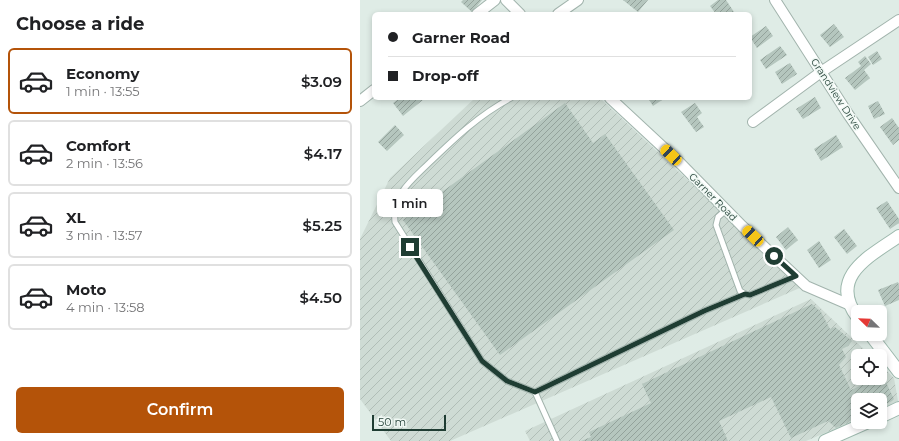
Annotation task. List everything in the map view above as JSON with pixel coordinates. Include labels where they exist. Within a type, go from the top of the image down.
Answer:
[{"type":"street","points":[[480,12],[495,0]]},
{"type":"street","points":[[506,0],[518,12]]},
{"type":"street","points":[[561,12],[578,0]]},
{"type":"street","name":"Grandview Drive","points":[[775,0],[848,114],[899,188]]},
{"type":"street","points":[[753,122],[821,72],[899,20]]},
{"type":"street","points":[[360,101],[372,92]]},
{"type":"street","name":"Garner Road","points":[[612,100],[681,164],[726,210],[796,276],[812,289],[850,305]]},
{"type":"street","points":[[850,305],[848,289],[849,280],[854,271],[863,261],[899,236]]},
{"type":"street","points":[[875,341],[899,372]]},
{"type":"street","points":[[887,414],[899,408]]},
{"type":"street","points":[[825,441],[852,429]]},
{"type":"lane","points":[[508,100],[463,130],[413,179],[401,193],[394,211],[395,222],[482,361],[507,381],[535,392],[557,441]]},
{"type":"lane","points":[[726,210],[718,217],[716,226],[740,291],[750,295],[796,276]]},
{"type":"lane","points":[[535,392],[704,311],[745,294]]},
{"type":"shaded area","points":[[473,100],[602,100],[802,287],[450,441],[391,441],[360,399],[360,239],[390,178]]},
{"type":"shaded area","points":[[811,299],[851,337],[851,341],[855,341],[864,349],[851,349],[851,385],[887,385],[887,371],[894,378],[898,401],[887,406],[887,393],[851,393],[851,422],[806,441],[530,441],[525,431]]},
{"type":"building","points":[[463,0],[482,0],[472,12],[461,2]]},
{"type":"building","points":[[623,0],[648,0],[638,12]]},
{"type":"building","points":[[718,0],[726,0],[734,12],[714,12],[710,6]]},
{"type":"building","points":[[834,24],[844,37],[830,47],[820,35]]},
{"type":"building","points":[[766,26],[773,36],[757,48],[752,40],[752,36]]},
{"type":"building","points":[[780,46],[787,55],[766,69],[760,60]]},
{"type":"building","points":[[877,51],[882,59],[873,65],[868,57]]},
{"type":"building","points":[[865,56],[871,64],[864,70],[870,78],[855,90],[845,78],[861,66],[858,62]]},
{"type":"building","points":[[790,63],[797,74],[782,84],[775,72]]},
{"type":"building","points":[[815,97],[821,108],[803,119],[796,109]]},
{"type":"building","points":[[397,100],[423,100],[403,116],[393,103]]},
{"type":"building","points":[[649,100],[662,100],[653,106]]},
{"type":"building","points":[[878,101],[885,114],[874,119],[868,106]]},
{"type":"building","points":[[565,103],[593,143],[605,134],[674,230],[500,355],[403,220]]},
{"type":"building","points":[[695,103],[702,113],[697,117],[704,127],[696,132],[681,112]]},
{"type":"building","points":[[892,118],[899,128],[899,140],[893,145],[880,127]]},
{"type":"building","points":[[395,125],[404,135],[387,151],[378,142]]},
{"type":"building","points":[[836,135],[843,147],[821,161],[814,149]]},
{"type":"building","points":[[887,201],[899,219],[899,223],[890,229],[876,208]]},
{"type":"building","points":[[788,227],[798,240],[786,250],[776,237]]},
{"type":"building","points":[[844,229],[857,246],[847,254],[834,237]]},
{"type":"building","points":[[819,241],[831,260],[819,268],[807,250]]},
{"type":"building","points":[[898,282],[899,300],[885,305],[878,290]]},
{"type":"building","points":[[812,304],[821,312],[830,329],[835,327],[852,341],[848,346],[842,349],[846,357],[839,365],[851,390],[862,385],[887,384],[894,399],[887,404],[887,393],[851,393],[851,420],[836,428],[828,421],[791,438],[771,397],[719,421],[728,441],[581,441],[591,437],[589,432],[651,403],[642,384]]},
{"type":"route","points":[[410,247],[482,361],[507,381],[535,392],[704,311],[745,294],[750,295],[796,276],[774,256]]}]
